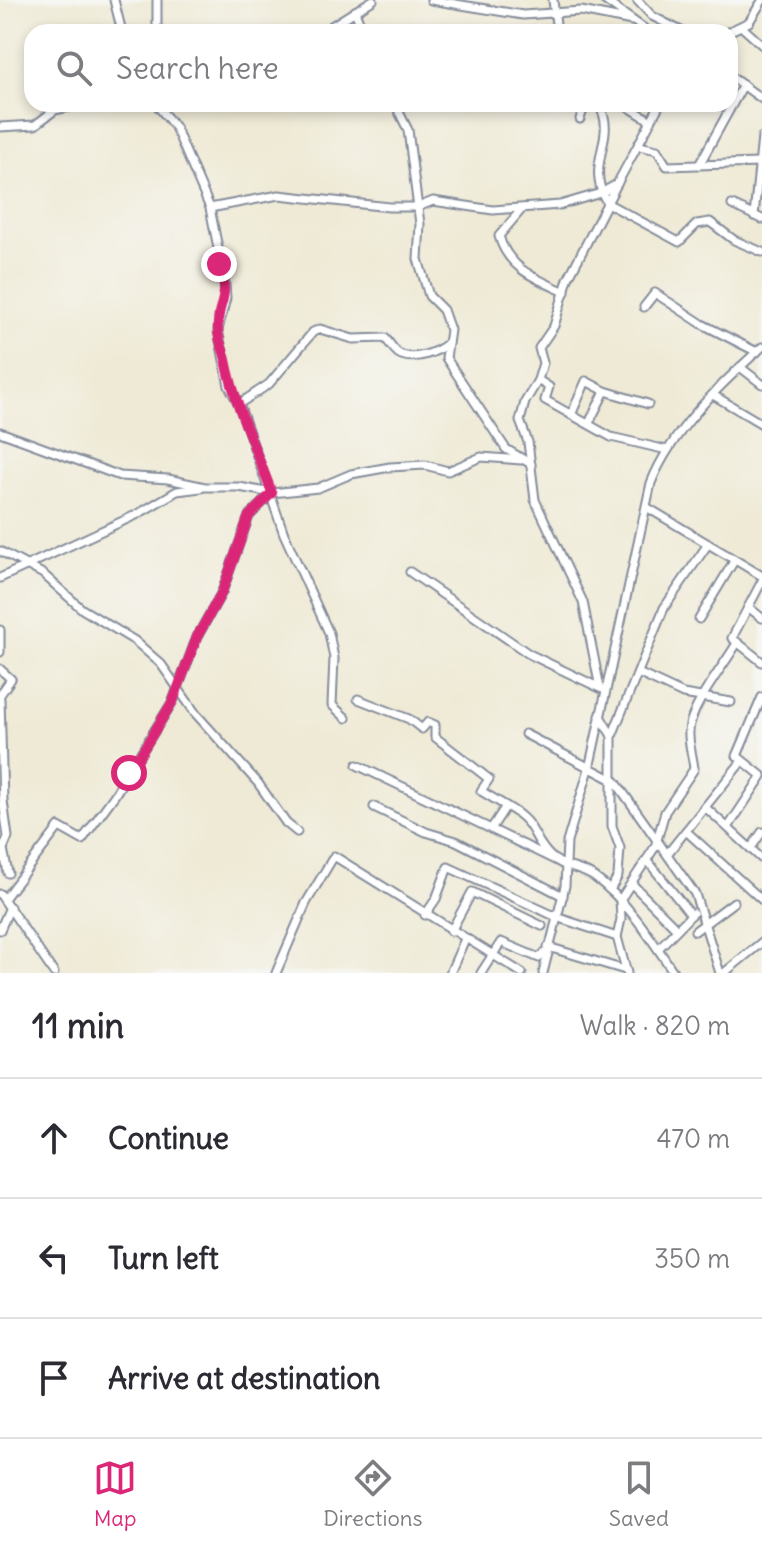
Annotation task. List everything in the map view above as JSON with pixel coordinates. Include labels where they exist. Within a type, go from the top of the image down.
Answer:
[{"type":"street","points":[[114,0],[120,24]]},
{"type":"street","points":[[157,0],[157,24]]},
{"type":"street","points":[[335,24],[373,0]]},
{"type":"street","points":[[431,0],[523,15],[581,11],[632,21]]},
{"type":"street","points":[[553,0],[556,24]]},
{"type":"street","points":[[604,0],[637,24]]},
{"type":"street","points":[[637,0],[652,16],[668,24]]},
{"type":"street","points":[[738,28],[762,1]]},
{"type":"street","points":[[355,11],[360,24]]},
{"type":"street","points":[[742,27],[762,45]]},
{"type":"street","points":[[738,82],[762,99]]},
{"type":"street","points":[[738,94],[743,85]]},
{"type":"street","points":[[0,127],[35,125],[52,112]]},
{"type":"street","points":[[163,112],[175,127],[210,208],[225,283],[226,298],[218,330],[229,386],[239,404],[284,534],[329,633],[334,658],[332,705],[346,718]]},
{"type":"street","points":[[399,112],[408,130],[418,207],[418,259],[429,296],[446,317],[450,330],[446,358],[494,434],[521,460]]},
{"type":"street","points":[[580,119],[582,112]]},
{"type":"street","points":[[602,112],[607,120],[596,162],[601,193],[607,203],[679,242],[697,224],[710,222],[734,240],[762,252]]},
{"type":"street","points":[[637,112],[651,121]]},
{"type":"street","points":[[603,689],[583,602],[535,500],[531,464],[520,421],[543,363],[539,348],[554,326],[568,279],[656,112]]},
{"type":"street","points":[[699,165],[728,112]]},
{"type":"street","points":[[732,205],[758,217],[762,139]]},
{"type":"street","points":[[639,146],[657,150],[667,166],[759,163]]},
{"type":"street","points":[[210,208],[279,195],[359,205],[418,207],[433,201],[493,210],[523,209],[560,205],[601,193],[617,184]]},
{"type":"street","points":[[523,209],[499,236],[502,248],[512,262],[530,276],[565,292]]},
{"type":"street","points":[[644,307],[655,293],[739,345],[760,350]]},
{"type":"street","points":[[239,404],[269,384],[313,332],[320,329],[353,339],[385,338],[396,352],[405,355],[426,354],[448,343]]},
{"type":"street","points":[[543,973],[559,918],[568,869],[567,842],[589,769],[603,689],[648,508],[651,483],[667,450],[713,395],[760,350]]},
{"type":"street","points":[[740,367],[762,384]]},
{"type":"street","points":[[538,380],[549,387],[545,400],[611,437],[667,450]]},
{"type":"street","points":[[571,415],[586,381],[605,391],[648,404]]},
{"type":"street","points":[[589,423],[605,391]]},
{"type":"street","points":[[713,395],[762,424]]},
{"type":"street","points":[[0,432],[120,476],[168,479],[205,487]]},
{"type":"street","points":[[0,578],[147,510],[177,491],[239,487],[272,493],[318,488],[351,474],[390,467],[425,465],[448,471],[481,457],[521,460],[531,464]]},
{"type":"street","points":[[54,973],[2,896],[59,827],[82,840],[114,796],[173,701],[197,637],[222,592],[249,516],[272,493]]},
{"type":"street","points":[[648,508],[762,579],[732,635],[737,643],[762,662]]},
{"type":"street","points":[[610,890],[618,876],[620,848],[612,826],[615,781],[612,736],[664,608],[708,544]]},
{"type":"street","points":[[0,551],[43,574],[98,621],[135,641],[161,664],[206,726],[258,783],[286,823],[297,832]]},
{"type":"street","points":[[699,619],[734,561]]},
{"type":"street","points":[[410,572],[529,654],[603,689]]},
{"type":"street","points":[[748,607],[762,618]]},
{"type":"street","points":[[0,630],[0,652]]},
{"type":"street","points":[[628,972],[617,937],[621,919],[620,900],[647,860],[665,812],[694,769],[689,730],[700,698],[709,690],[737,643]]},
{"type":"street","points":[[0,669],[11,679],[0,697],[3,801],[8,837],[3,849],[8,873]]},
{"type":"street","points":[[638,673],[658,685],[700,698],[731,702]]},
{"type":"street","points":[[729,826],[762,776],[737,756],[762,697]]},
{"type":"street","points":[[358,699],[409,719],[422,729],[428,722],[435,725],[435,737],[489,779],[481,791],[526,818],[548,853],[557,861],[568,869],[584,871],[610,890],[674,973]]},
{"type":"street","points":[[600,716],[612,736]]},
{"type":"street","points":[[525,734],[615,781],[656,842],[668,853],[700,907],[725,973],[762,942]]},
{"type":"street","points":[[668,853],[742,761]]},
{"type":"street","points":[[357,765],[557,861]]},
{"type":"street","points":[[491,829],[506,806]]},
{"type":"street","points":[[374,807],[426,832],[458,842],[563,896]]},
{"type":"street","points":[[705,807],[762,859]]},
{"type":"street","points":[[686,831],[762,900]]},
{"type":"street","points":[[751,848],[762,832]]},
{"type":"street","points":[[276,973],[306,903],[334,856],[522,973]]},
{"type":"street","points":[[647,860],[691,915]]},
{"type":"street","points":[[425,915],[436,899],[448,867],[559,918],[617,937]]},
{"type":"street","points":[[632,884],[677,929]]},
{"type":"street","points":[[451,931],[472,892],[542,926]]},
{"type":"street","points":[[695,931],[734,902]]},
{"type":"street","points":[[0,930],[10,907]]},
{"type":"street","points":[[658,949],[700,907]]},
{"type":"street","points":[[450,973],[465,939]]},
{"type":"street","points":[[481,973],[501,942],[539,958],[548,949]]},
{"type":"street","points":[[548,949],[628,972]]},
{"type":"route","points":[[129,773],[173,701],[203,623],[222,592],[249,516],[272,493],[249,438],[239,404],[229,386],[218,330],[226,298],[219,264]]}]
